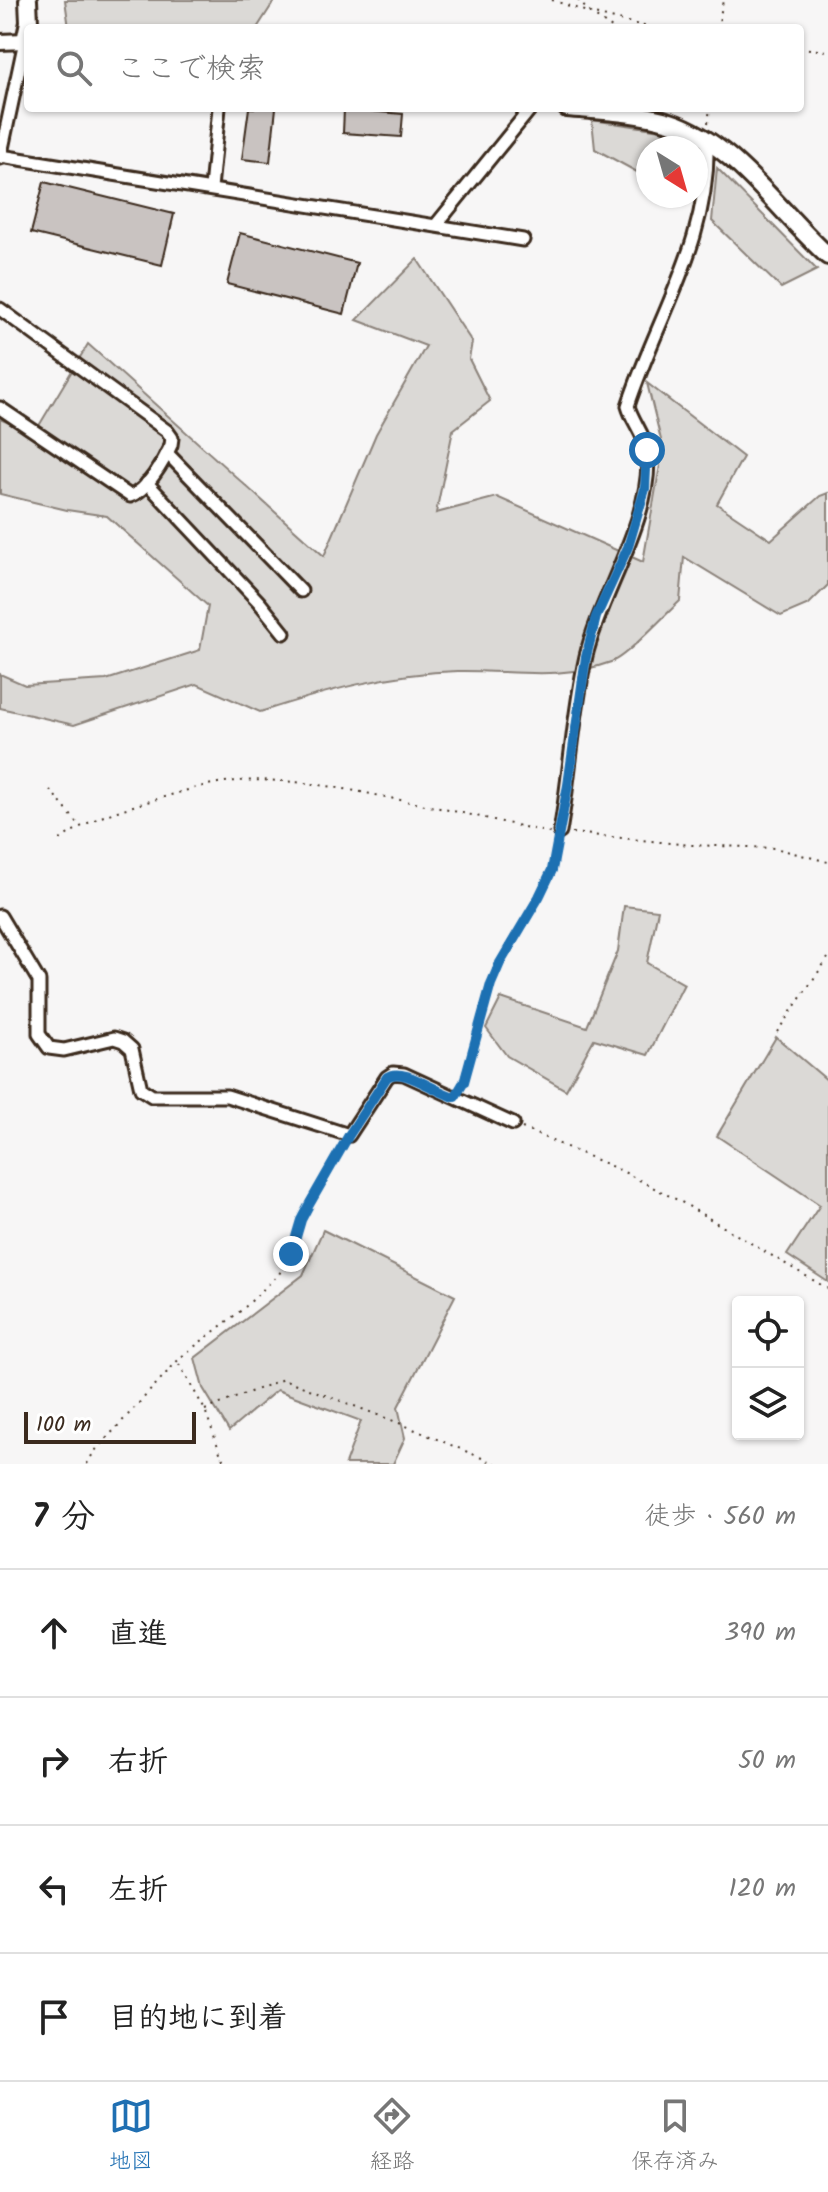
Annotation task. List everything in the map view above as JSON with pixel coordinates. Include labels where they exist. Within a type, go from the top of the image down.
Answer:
[{"type":"main road","points":[[28,0],[29,24]]},
{"type":"main road","points":[[605,112],[652,117],[701,136]]},
{"type":"main road","points":[[708,140],[828,256]]},
{"type":"street","points":[[0,42],[24,41]]},
{"type":"street","points":[[24,50],[0,157],[211,188],[523,240]]},
{"type":"street","points":[[211,188],[219,112]]},
{"type":"street","points":[[436,225],[528,112]]},
{"type":"street","points":[[560,832],[586,657],[596,617],[628,547],[645,489],[647,450],[628,406],[691,251],[702,208]]},
{"type":"street","points":[[0,309],[167,431],[172,438],[167,453],[147,483],[130,496],[0,408]]},
{"type":"street","points":[[167,453],[301,591]]},
{"type":"street","points":[[147,483],[259,602],[284,633]]},
{"type":"street","points":[[0,916],[39,981],[39,1034],[49,1048],[64,1050],[114,1038],[123,1041],[132,1049],[141,1089],[152,1096],[227,1096],[349,1135],[387,1077],[393,1073],[404,1074],[513,1124]]},
{"type":"path","points":[[552,0],[635,24]]},
{"type":"path","points":[[578,0],[606,24]]},
{"type":"path","points":[[719,24],[723,0]]},
{"type":"path","points":[[804,48],[828,51]]},
{"type":"path","points":[[707,136],[710,112]]},
{"type":"path","points":[[60,840],[79,825],[199,787],[225,782],[287,781],[350,788],[551,833],[647,842],[775,848],[828,862]]},
{"type":"path","points":[[50,790],[79,825]]},
{"type":"path","points":[[455,1097],[468,1071],[491,984],[507,947],[548,881],[560,832]]},
{"type":"path","points":[[777,1032],[828,958]]},
{"type":"path","points":[[513,1124],[620,1170],[683,1203],[828,1289]]},
{"type":"path","points":[[87,1464],[94,1452],[179,1363],[181,1357],[243,1309],[279,1274],[291,1254],[301,1220],[349,1135]]},
{"type":"path","points":[[179,1363],[205,1410],[221,1455],[228,1464]]},
{"type":"path","points":[[205,1410],[283,1379],[496,1464]]},
{"type":"path","points":[[220,1464],[221,1455]]},
{"type":"shaded area","points":[[65,0],[275,0],[260,24],[68,24]]},
{"type":"shaded area","points":[[592,120],[661,130],[669,136],[636,136],[636,171],[595,149]]},
{"type":"shaded area","points":[[717,168],[817,270],[781,288],[712,221]]},
{"type":"shaded area","points":[[417,259],[472,342],[469,359],[490,401],[453,430],[436,513],[497,497],[643,562],[663,448],[647,383],[743,457],[717,504],[771,540],[820,496],[828,493],[828,585],[809,604],[781,616],[684,557],[680,601],[618,659],[592,668],[554,673],[458,671],[407,675],[333,690],[260,712],[197,684],[74,725],[0,708],[0,674],[25,685],[106,680],[200,650],[208,606],[107,516],[0,494],[0,419],[34,434],[88,344],[324,556],[376,434],[426,346],[357,320]]},
{"type":"shaded area","points":[[624,906],[658,910],[647,963],[684,984],[648,1055],[594,1039],[566,1090],[507,1056],[486,1028],[501,998],[587,1027],[618,951]]},
{"type":"shaded area","points":[[776,1037],[828,1081],[828,1282],[787,1255],[820,1205],[717,1136]]},
{"type":"shaded area","points":[[323,1230],[455,1296],[398,1407],[405,1438],[393,1464],[345,1464],[361,1421],[277,1390],[229,1431],[203,1388],[195,1358],[303,1275]]},
{"type":"building","points":[[248,112],[276,112],[270,162],[242,159]]},
{"type":"building","points":[[344,112],[403,114],[401,137],[343,133]]},
{"type":"building","points":[[44,182],[174,214],[162,265],[31,233]]},
{"type":"building","points":[[240,233],[357,263],[344,314],[227,284]]},
{"type":"route","points":[[291,1254],[301,1220],[310,1203],[387,1077],[393,1073],[404,1074],[455,1097],[464,1082],[491,984],[507,947],[552,870],[568,785],[586,657],[596,617],[628,547],[645,489],[647,450]]}]
